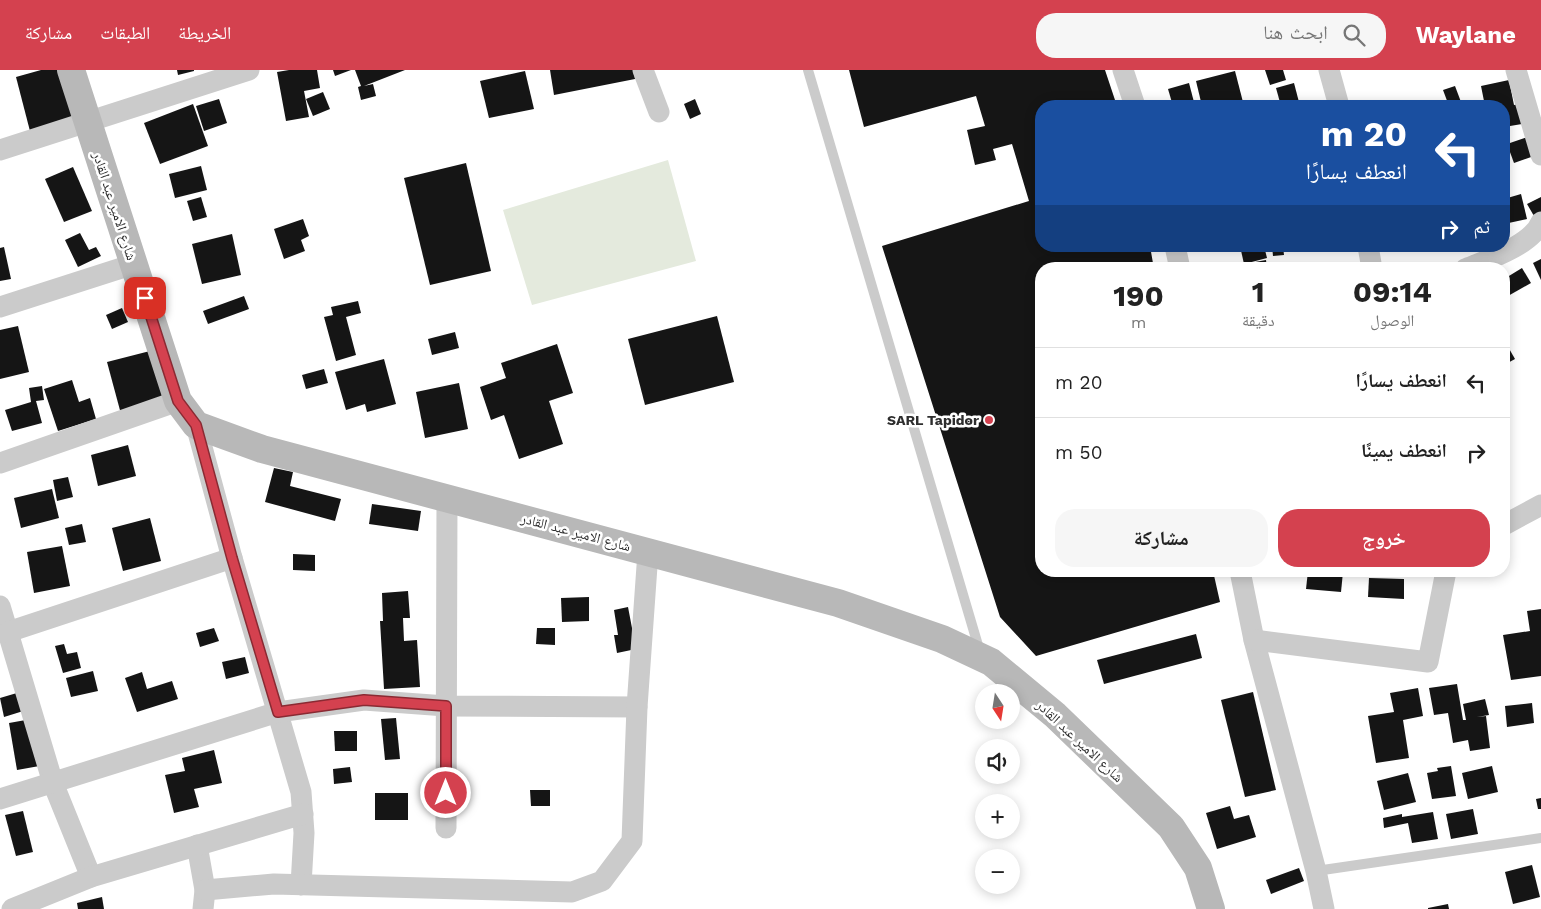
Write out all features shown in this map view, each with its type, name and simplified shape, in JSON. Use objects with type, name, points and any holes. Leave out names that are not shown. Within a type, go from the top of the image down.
[{"type":"main road","name":"شارع الامير عبد القادر","points":[[71,70],[178,401],[196,425],[262,449],[838,602],[942,639],[991,662],[1055,715],[1171,826],[1198,868],[1211,909]]},
{"type":"street","points":[[0,150],[249,70]]},
{"type":"street","points":[[644,70],[659,112]]},
{"type":"street","points":[[1123,70],[1133,100]]},
{"type":"street","points":[[1329,70],[1337,100]]},
{"type":"street","points":[[1516,70],[1541,155]]},
{"type":"street","points":[[1510,250],[1538,231],[1541,222]]},
{"type":"street","points":[[1483,262],[1507,252]]},
{"type":"street","points":[[0,307],[134,264]]},
{"type":"street","points":[[0,463],[178,401]]},
{"type":"street","points":[[196,425],[232,558],[301,792],[304,833],[301,885]]},
{"type":"street","points":[[446,828],[448,498]]},
{"type":"street","points":[[1510,521],[1541,505]]},
{"type":"street","points":[[198,845],[204,899],[274,884],[572,892],[602,881],[632,841],[637,707],[648,552]]},
{"type":"street","points":[[8,632],[232,558]]},
{"type":"street","points":[[1241,577],[1254,640],[1316,871],[1324,909]]},
{"type":"street","points":[[1254,640],[1428,662],[1445,577]]},
{"type":"street","points":[[0,606],[52,783],[91,877]]},
{"type":"street","points":[[0,799],[278,712],[364,700],[446,706],[637,707]]},
{"type":"street","points":[[12,909],[91,877],[302,814]]},
{"type":"lane","points":[[808,70],[982,658]]},
{"type":"lane","points":[[1316,871],[1541,838]]},
{"type":"shaded area","points":[[668,160],[696,261],[532,305],[503,210]]},
{"type":"building","points":[[41,70],[65,70],[78,123],[31,135],[16,77]]},
{"type":"building","points":[[177,70],[194,70],[194,71],[178,75]]},
{"type":"building","points":[[317,70],[320,88],[304,91],[309,117],[286,121],[277,72]]},
{"type":"building","points":[[333,70],[351,70],[335,76]]},
{"type":"building","points":[[355,70],[405,70],[364,86],[373,84],[376,96],[361,100],[358,87],[361,86]]},
{"type":"building","points":[[550,70],[634,70],[635,79],[554,95]]},
{"type":"building","name":"SARL Tapidor","points":[[849,70],[1105,70],[1115,100],[1035,100],[1035,252],[1151,252],[1153,262],[1035,262],[1035,577],[1214,577],[1220,602],[1036,656],[1000,617],[882,246],[1029,201],[1012,144],[993,149],[996,160],[975,165],[967,130],[985,126],[976,96],[864,127]]},
{"type":"building","points":[[1265,70],[1283,70],[1286,80],[1270,85]]},
{"type":"building","points":[[525,71],[534,109],[489,118],[480,81]]},
{"type":"building","points":[[1235,71],[1242,100],[1201,100],[1196,81]]},
{"type":"building","points":[[1509,80],[1514,105],[1519,104],[1522,124],[1510,126],[1510,100],[1484,100],[1481,86]]},
{"type":"building","points":[[1189,83],[1193,100],[1171,100],[1168,89]]},
{"type":"building","points":[[1294,83],[1298,100],[1279,100],[1276,88]]},
{"type":"building","points":[[1455,86],[1460,100],[1447,100],[1443,90]]},
{"type":"building","points":[[323,92],[330,109],[313,116],[306,99]]},
{"type":"building","points":[[219,99],[227,123],[204,131],[196,106]]},
{"type":"building","points":[[695,99],[701,114],[690,119],[684,104]]},
{"type":"building","points":[[193,104],[208,146],[160,164],[144,123]]},
{"type":"building","points":[[1530,136],[1537,155],[1514,163],[1510,152],[1510,143]]},
{"type":"building","points":[[466,163],[491,271],[430,285],[404,178]]},
{"type":"building","points":[[201,166],[207,190],[175,198],[169,174]]},
{"type":"building","points":[[73,167],[92,211],[64,222],[45,179]]},
{"type":"building","points":[[1521,194],[1527,219],[1510,223],[1510,197]]},
{"type":"building","points":[[201,197],[207,217],[193,221],[187,201]]},
{"type":"building","points":[[1541,197],[1541,212],[1534,216],[1527,204]]},
{"type":"building","points":[[303,219],[309,236],[301,240],[305,251],[284,259],[274,229]]},
{"type":"building","points":[[80,233],[89,250],[96,247],[101,256],[78,267],[65,240]]},
{"type":"building","points":[[232,234],[241,275],[202,284],[192,244]]},
{"type":"building","points":[[4,247],[11,279],[0,281],[0,248]]},
{"type":"building","points":[[1241,252],[1266,252],[1267,258],[1244,262]]},
{"type":"building","points":[[1273,252],[1284,252],[1284,255],[1273,256]]},
{"type":"building","points":[[1541,259],[1541,280],[1533,263]]},
{"type":"building","points":[[1522,268],[1531,283],[1510,295],[1510,275]]},
{"type":"building","points":[[244,296],[249,309],[208,324],[203,311]]},
{"type":"building","points":[[358,301],[361,313],[346,317],[356,355],[336,361],[324,317],[333,315],[331,307]]},
{"type":"building","points":[[122,308],[128,322],[112,329],[106,315]]},
{"type":"building","points":[[717,316],[734,382],[645,405],[628,339]]},
{"type":"building","points":[[18,326],[29,372],[0,379],[0,330]]},
{"type":"building","points":[[455,332],[459,348],[432,355],[428,339]]},
{"type":"building","points":[[557,344],[573,393],[549,401],[563,444],[519,459],[504,415],[491,420],[480,387],[506,378],[501,363]]},
{"type":"building","points":[[1510,350],[1515,359],[1510,362]]},
{"type":"building","points":[[150,351],[164,402],[121,414],[107,362]]},
{"type":"building","points":[[384,359],[396,404],[367,412],[365,404],[346,410],[335,372]]},
{"type":"building","points":[[324,369],[328,383],[306,389],[302,375]]},
{"type":"building","points":[[72,380],[79,402],[90,398],[96,419],[58,431],[44,389]]},
{"type":"building","points":[[459,383],[468,429],[425,438],[416,392]]},
{"type":"building","points":[[42,386],[44,400],[36,401],[42,423],[12,431],[5,410],[31,402],[29,388]]},
{"type":"building","points":[[128,445],[136,476],[98,486],[91,455]]},
{"type":"building","points":[[274,468],[293,472],[290,486],[341,499],[335,521],[265,502]]},
{"type":"building","points":[[68,477],[73,497],[57,501],[53,480]]},
{"type":"building","points":[[52,489],[59,518],[21,528],[14,498]]},
{"type":"building","points":[[372,504],[421,511],[418,531],[369,524]]},
{"type":"building","points":[[150,518],[161,561],[123,571],[112,528]]},
{"type":"building","points":[[82,524],[86,542],[69,545],[65,528]]},
{"type":"building","points":[[62,546],[70,586],[34,593],[27,552]]},
{"type":"building","points":[[293,554],[315,555],[315,571],[293,570]]},
{"type":"building","points":[[1307,577],[1342,577],[1341,592],[1306,589]]},
{"type":"building","points":[[1369,578],[1404,579],[1404,599],[1368,597]]},
{"type":"building","points":[[408,591],[410,618],[403,618],[404,641],[417,640],[420,687],[384,689],[380,621],[383,621],[382,593]]},
{"type":"building","points":[[589,597],[589,621],[562,622],[561,598]]},
{"type":"building","points":[[628,607],[636,649],[617,653],[614,635],[618,635],[614,610]]},
{"type":"building","points":[[1541,609],[1541,676],[1511,680],[1503,635],[1530,631],[1527,611]]},
{"type":"building","points":[[214,628],[219,641],[200,647],[196,633]]},
{"type":"building","points":[[537,628],[555,628],[555,645],[536,644]]},
{"type":"building","points":[[1196,634],[1202,658],[1104,684],[1097,660]]},
{"type":"building","points":[[64,644],[67,654],[77,652],[81,668],[63,673],[55,646]]},
{"type":"building","points":[[245,657],[249,673],[226,679],[222,662]]},
{"type":"building","points":[[93,671],[98,691],[71,697],[66,678]]},
{"type":"building","points":[[142,672],[147,689],[172,681],[178,699],[137,712],[125,678]]},
{"type":"building","points":[[1457,684],[1463,720],[1466,720],[1463,704],[1485,699],[1489,715],[1477,717],[1486,716],[1490,748],[1470,751],[1468,740],[1453,743],[1448,713],[1434,715],[1429,688]]},
{"type":"building","points":[[1418,688],[1423,716],[1403,720],[1409,758],[1376,763],[1368,716],[1394,712],[1390,693]]},
{"type":"building","points":[[27,690],[33,708],[4,717],[0,698]]},
{"type":"building","points":[[1253,692],[1276,790],[1245,797],[1221,700]]},
{"type":"building","points":[[1532,703],[1534,723],[1507,727],[1505,706]]},
{"type":"building","points":[[37,718],[45,765],[17,770],[9,723]]},
{"type":"building","points":[[396,718],[400,759],[385,760],[381,719]]},
{"type":"building","points":[[334,731],[357,731],[357,751],[335,751]]},
{"type":"building","points":[[214,750],[222,783],[194,789],[199,807],[174,813],[165,775],[185,771],[182,758]]},
{"type":"building","points":[[1451,766],[1456,796],[1432,799],[1427,773],[1438,771],[1437,768]]},
{"type":"building","points":[[1492,766],[1498,792],[1468,799],[1462,773]]},
{"type":"building","points":[[350,767],[352,782],[334,784],[333,769]]},
{"type":"building","points":[[1408,773],[1416,802],[1384,810],[1377,781]]},
{"type":"building","points":[[530,790],[550,790],[550,806],[531,806]]},
{"type":"building","points":[[375,793],[408,793],[408,820],[375,820]]},
{"type":"building","points":[[1541,798],[1541,809],[1538,809],[1536,799]]},
{"type":"building","points":[[1230,806],[1234,819],[1249,815],[1256,837],[1217,849],[1206,813]]},
{"type":"building","points":[[1473,809],[1478,834],[1451,839],[1446,814]]},
{"type":"building","points":[[23,811],[33,852],[16,856],[5,815]]},
{"type":"building","points":[[1433,812],[1438,839],[1412,843],[1408,823],[1384,828],[1383,818],[1402,814],[1402,817]]},
{"type":"building","points":[[1532,865],[1540,897],[1513,904],[1505,872]]},
{"type":"building","points":[[1299,868],[1304,881],[1271,894],[1266,880]]},
{"type":"building","points":[[102,897],[104,909],[78,909],[77,903]]},
{"type":"building","points":[[1448,904],[1449,909],[1428,909],[1428,908]]},
{"type":"place","name":"SARL Tapidor","points":[[989,420]]},
{"type":"route","points":[[145,298],[178,401],[196,425],[232,558],[278,712],[364,700],[446,706],[446,793]]}]
